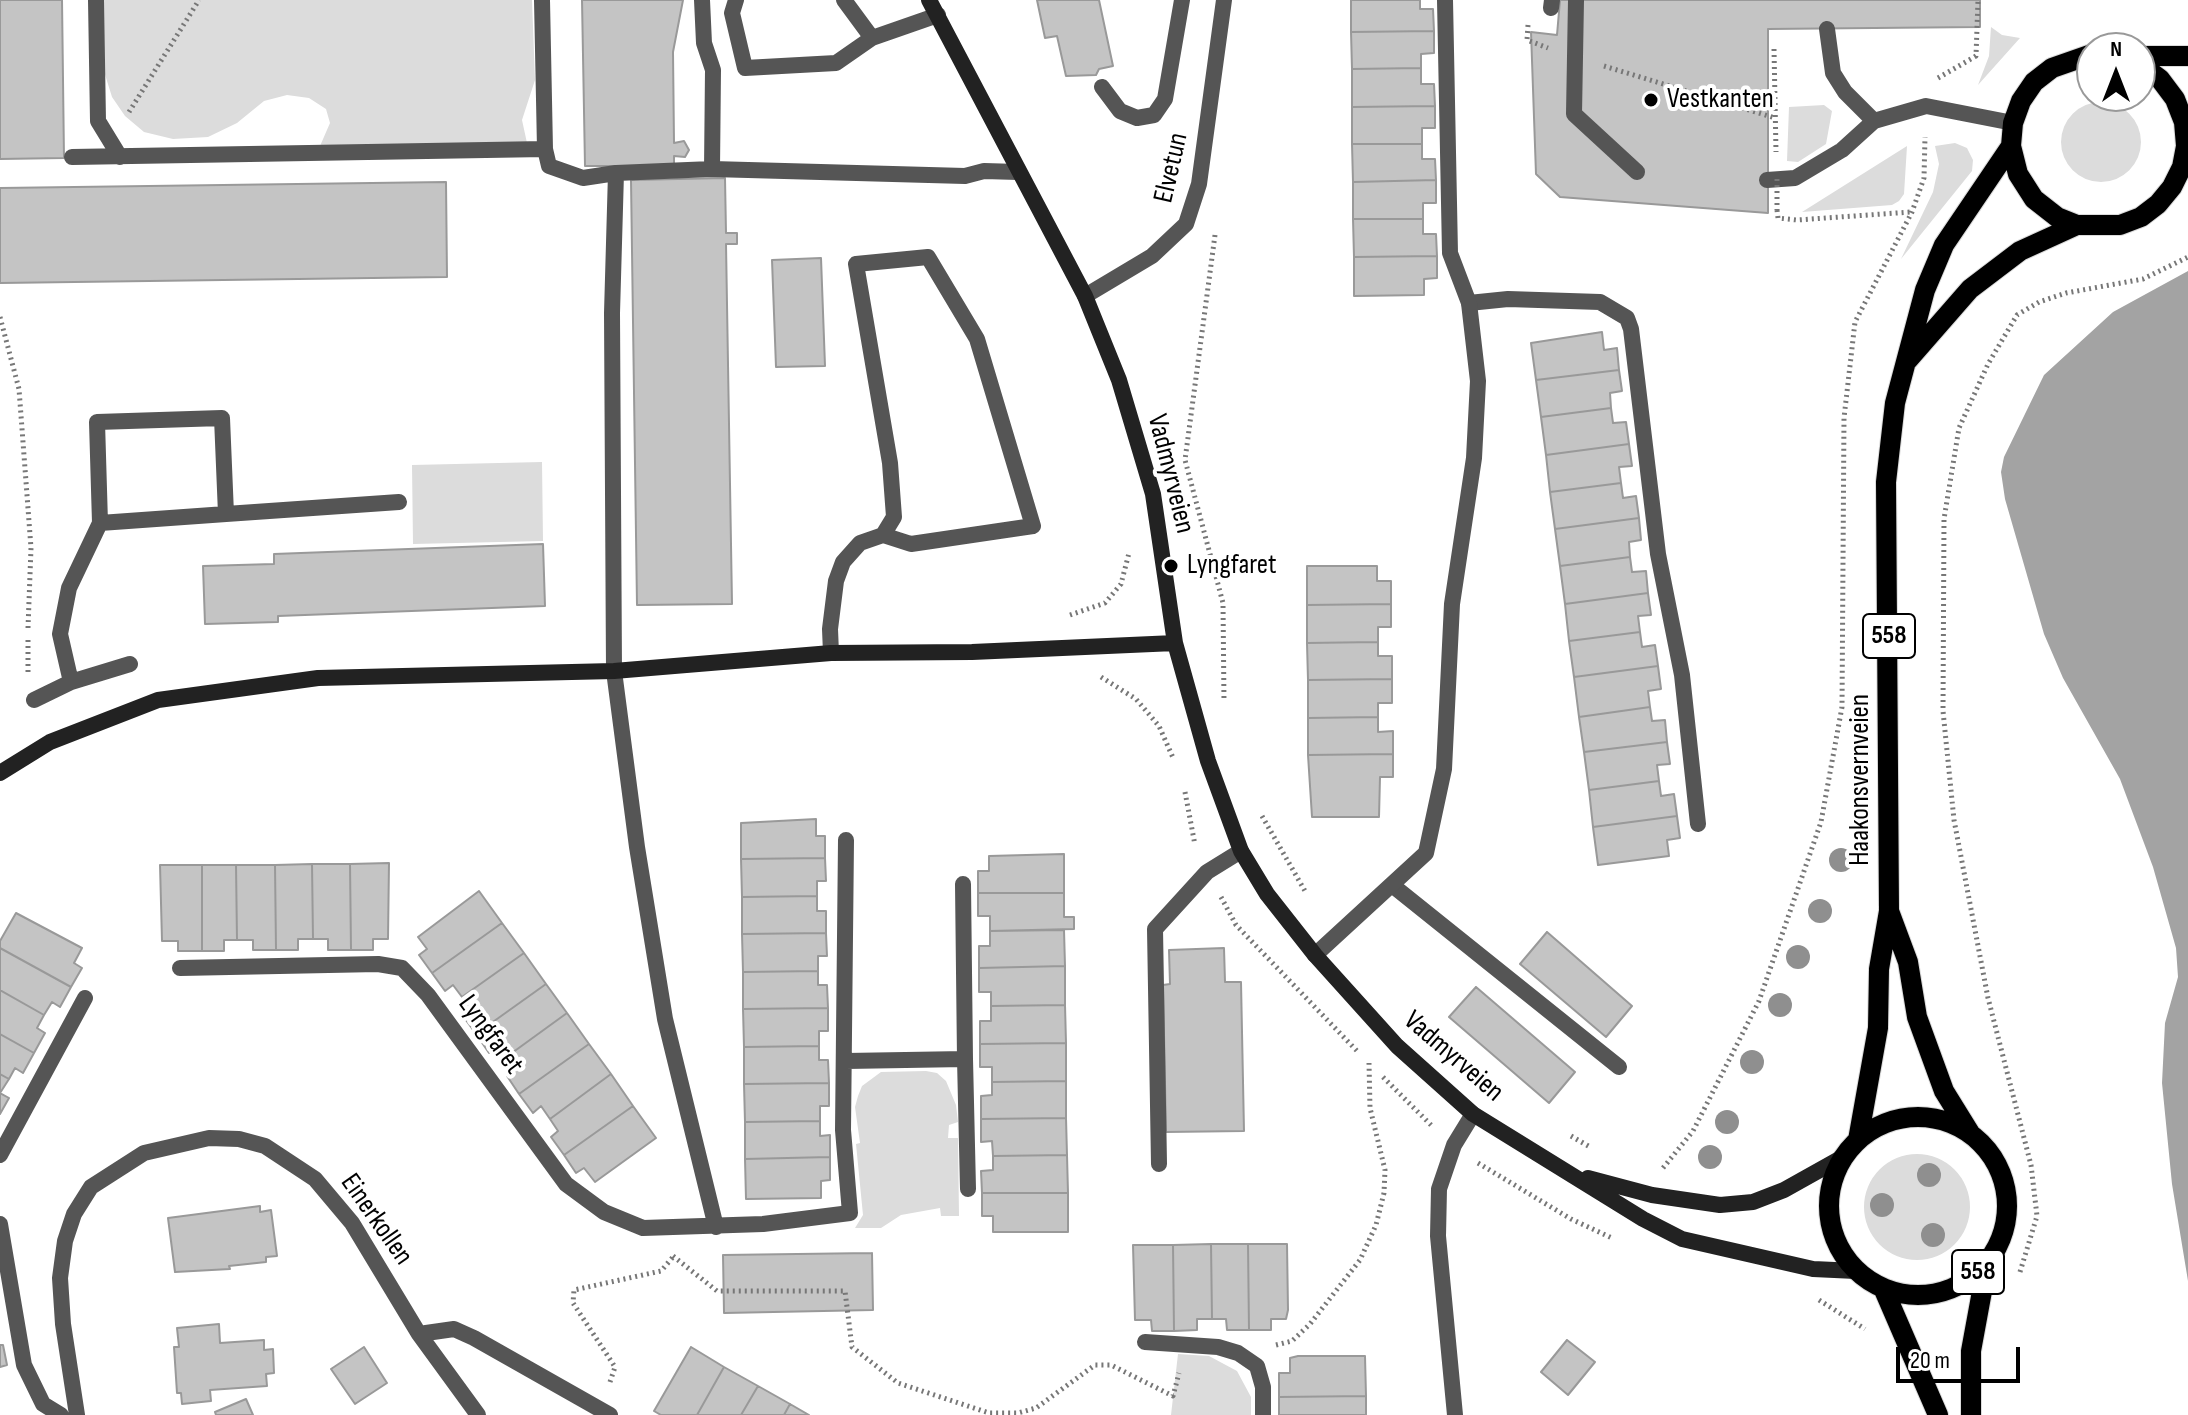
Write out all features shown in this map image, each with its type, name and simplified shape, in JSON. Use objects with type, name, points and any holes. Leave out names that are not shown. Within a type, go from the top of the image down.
[{"type":"main road","name":"Vadmyrveien","points":[[933,7],[1085,296],[1119,380],[1153,494],[1175,643],[1214,783],[1241,851],[1267,894],[1315,955],[1397,1046],[1473,1114],[1643,1219],[1682,1239],[1813,1269],[1856,1271]]},
{"type":"main road","points":[[2156,56],[2188,56]]},
{"type":"main road","name":"558","points":[[2076,57],[2052,68],[2034,82],[2021,101],[2013,123],[2011,146],[2018,174],[2034,199],[2057,217],[2077,225],[2099,228],[2120,225],[2158,204],[2172,187],[2187,145],[2184,122],[2175,99],[2156,76]]},
{"type":"main road","name":"Haakonsvernveien","points":[[1858,1140],[1878,1028],[1879,969],[1889,911],[1886,482],[1895,403],[1925,290],[1944,245],[2011,146]]},
{"type":"main road","name":"Haakonsvernveien","points":[[1905,363],[1970,289],[2020,251],[2077,225]]},
{"type":"main road","points":[[0,773],[50,742],[158,700],[318,678],[614,671],[831,653],[972,652],[1175,643]]},
{"type":"main road","name":"Haakonsvernveien","points":[[1889,911],[1908,962],[1917,1017],[1944,1091],[1970,1133]]},
{"type":"main road","name":"558","points":[[1913,1117],[1943,1120],[1970,1133],[1991,1154],[2005,1181],[2008,1210],[2002,1239],[1987,1264],[1965,1283],[1939,1294],[1911,1296],[1884,1290],[1856,1271],[1840,1252],[1831,1228],[1828,1204],[1832,1179],[1843,1157],[1858,1140],[1884,1123],[1913,1117]]},
{"type":"main road","name":"Vadmyrveien","points":[[1575,1175],[1652,1195],[1720,1205],[1753,1202],[1784,1190],[1843,1157]]},
{"type":"main road","name":"558","points":[[1971,1415],[1971,1351],[1987,1264]]},
{"type":"main road","points":[[1884,1290],[1938,1415]]},
{"type":"street","points":[[96,0],[98,121],[120,157]]},
{"type":"street","points":[[542,0],[545,149],[549,166],[583,178],[616,173],[712,169],[965,176],[984,171],[1018,172]]},
{"type":"street","points":[[702,0],[704,43],[713,70],[712,169]]},
{"type":"street","name":"Vadmyrveien","points":[[736,0],[732,13],[745,68],[836,63],[872,38],[933,7]]},
{"type":"street","points":[[844,0],[872,38]]},
{"type":"street","name":"Elvetun","points":[[1102,87],[1120,111],[1137,118],[1154,115],[1165,99],[1182,0]]},
{"type":"street","name":"Elvetun","points":[[1085,296],[1152,256],[1186,224],[1201,171],[1224,0]]},
{"type":"street","points":[[1315,955],[1426,853],[1444,769],[1452,604],[1474,458],[1478,381],[1469,303],[1450,253],[1445,0]]},
{"type":"street","points":[[1576,0],[1574,114],[1637,172]]},
{"type":"street","points":[[1827,29],[1833,73],[1845,92],[1874,121]]},
{"type":"street","points":[[1772,180],[1795,178],[1842,150],[1874,121],[1926,106],[2013,123]]},
{"type":"street","points":[[72,157],[545,149]]},
{"type":"street","points":[[616,173],[612,313],[614,671],[637,847],[665,1019],[716,1227]]},
{"type":"street","points":[[831,653],[831,617],[843,562],[860,543],[883,535],[911,544],[1033,526],[977,339],[928,257],[856,264],[890,463],[894,517],[883,535]]},
{"type":"street","points":[[1469,303],[1508,299],[1600,302],[1627,318],[1631,329],[1658,554],[1682,675],[1698,824]]},
{"type":"street","points":[[71,682],[60,634],[69,588],[100,523],[97,422],[222,418],[226,514]]},
{"type":"street","points":[[100,523],[399,502]]},
{"type":"street","points":[[34,700],[71,682],[130,664]]},
{"type":"street","name":"Lyngfaret","points":[[180,968],[378,964],[402,968],[428,995],[566,1184],[604,1212],[643,1228],[716,1227],[850,1213],[843,1130],[846,840]]},
{"type":"street","points":[[1159,1164],[1155,929],[1207,872],[1241,851]]},
{"type":"street","points":[[963,884],[968,1189]]},
{"type":"street","points":[[1392,885],[1619,1067]]},
{"type":"street","points":[[0,1155],[85,998]]},
{"type":"street","points":[[846,1061],[965,1059]]},
{"type":"street","points":[[1455,1415],[1438,1236],[1439,1189],[1454,1145],[1473,1114]]},
{"type":"street","name":"Einerkollen","points":[[77,1415],[63,1324],[60,1278],[65,1241],[74,1214],[91,1187],[144,1153],[180,1142],[224,1138],[265,1146],[315,1179],[352,1223],[419,1334],[478,1415]]},
{"type":"street","points":[[0,1224],[24,1365],[43,1404],[61,1415]]},
{"type":"street","points":[[419,1334],[454,1329],[610,1415]]},
{"type":"street","points":[[1145,1342],[1238,1353],[1257,1366],[1263,1387],[1263,1415]]},
{"type":"path","points":[[98,121],[126,116],[199,0]]},
{"type":"path","points":[[1652,1195],[1659,1173],[1693,1131],[1759,1001],[1821,822],[1842,707],[1844,418],[1855,322],[1912,212],[1924,178],[1926,85],[1976,56],[1978,0]]},
{"type":"path","points":[[1528,13],[1527,40],[1562,53]]},
{"type":"path","points":[[1774,49],[1776,148]]},
{"type":"path","points":[[1591,62],[1775,118]]},
{"type":"path","points":[[1772,180],[1778,218],[1858,218],[1912,212]]},
{"type":"path","points":[[2014,1286],[2027,1257],[2037,1216],[2031,1165],[1988,998],[1954,820],[1943,711],[1944,519],[1959,428],[1988,364],[2017,315],[2039,302],[2143,279],[2188,257]]},
{"type":"path","points":[[0,317],[19,389],[31,548],[27,668],[34,700]]},
{"type":"path","points":[[1185,460],[1223,603],[1224,714]]},
{"type":"path","points":[[1256,803],[1317,910],[1336,936]]},
{"type":"path","points":[[1271,1345],[1292,1341],[1310,1324],[1360,1260],[1376,1225],[1384,1193],[1385,1170],[1373,1127],[1369,1063]]},
{"type":"path","points":[[1560,1130],[1598,1152]]},
{"type":"path","points":[[614,1365],[573,1303],[574,1290],[661,1271],[673,1256],[717,1291],[845,1291],[852,1347],[898,1383],[989,1413],[1018,1413],[1036,1408],[1095,1365],[1103,1364],[1173,1396],[1187,1345]]},
{"type":"path","points":[[1809,1296],[1835,1307],[1870,1333]]},
{"type":"shaded area","points":[[103,0],[532,0],[535,80],[522,120],[527,143],[320,146],[330,123],[326,109],[309,98],[287,95],[264,101],[237,123],[208,137],[173,139],[144,132],[125,116],[112,97],[103,68]]},
{"type":"shaded area","points":[[1991,27],[2002,35],[2020,38],[1978,85],[1989,56]]},
{"type":"shaded area","points":[[1824,105],[1832,111],[1826,144],[1798,162],[1787,161],[1789,107]]},
{"type":"shaded area","points":[[2076,110],[2129,112],[2141,134],[2141,150],[2135,164],[2123,176],[2109,182],[2093,182],[2079,176],[2067,164],[2061,150],[2061,134]]},
{"type":"shaded area","points":[[1955,143],[1967,148],[1973,160],[1972,171],[1901,259],[1933,192],[1939,164],[1935,146]]},
{"type":"shaded area","points":[[1907,146],[1904,194],[1899,201],[1892,205],[1802,212]]},
{"type":"shaded area","points":[[2188,271],[2188,1281],[2172,1184],[2162,1083],[2165,1023],[2178,977],[2176,948],[2153,867],[2120,779],[2063,678],[2044,634],[2005,499],[2001,472],[2004,457],[2044,375],[2113,312]]},
{"type":"shaded area","points":[[542,462],[543,541],[413,544],[412,465]]},
{"type":"shaded area","points":[[881,1072],[937,1073],[946,1081],[956,1105],[958,1122],[949,1125],[948,1138],[958,1138],[959,1216],[941,1216],[940,1208],[901,1215],[881,1228],[855,1228],[863,1215],[855,1107],[862,1086]]},
{"type":"shaded area","points":[[1917,1154],[1937,1158],[1955,1169],[1966,1187],[1970,1207],[1966,1227],[1955,1245],[1937,1256],[1917,1260],[1897,1256],[1879,1245],[1868,1227],[1864,1207],[1868,1187],[1879,1169],[1897,1158]]},
{"type":"shaded area","points":[[1178,1354],[1209,1356],[1237,1371],[1251,1397],[1251,1415],[1171,1415]]},
{"type":"building","points":[[0,0],[62,0],[64,158],[0,159]]},
{"type":"building","points":[[582,0],[683,0],[673,52],[674,143],[684,141],[689,150],[685,157],[674,156],[674,166],[585,166]]},
{"type":"building","points":[[1037,0],[1099,0],[1113,66],[1099,69],[1096,75],[1066,76],[1057,36],[1045,38]]},
{"type":"building","points":[[1351,0],[1420,0],[1420,9],[1433,9],[1434,31],[1351,32]]},
{"type":"building","name":"Vestkanten","points":[[1560,0],[1980,0],[1980,27],[1768,29],[1768,213],[1560,197],[1536,174],[1531,32],[1557,35]]},
{"type":"building","points":[[1434,31],[1434,53],[1421,54],[1421,68],[1352,69],[1351,32]]},
{"type":"building","points":[[1421,68],[1421,84],[1434,84],[1435,106],[1352,107],[1352,69]]},
{"type":"building","points":[[1435,106],[1435,128],[1422,128],[1422,144],[1352,144],[1352,107]]},
{"type":"building","points":[[1352,144],[1422,144],[1422,159],[1435,159],[1436,180],[1353,182]]},
{"type":"building","points":[[725,178],[726,233],[737,233],[737,244],[726,244],[732,604],[637,605],[631,180]]},
{"type":"building","points":[[1436,180],[1436,203],[1423,203],[1423,219],[1353,219],[1353,182]]},
{"type":"building","points":[[446,182],[447,277],[0,283],[0,188]]},
{"type":"building","points":[[1353,219],[1423,219],[1423,234],[1436,234],[1437,256],[1354,257]]},
{"type":"building","points":[[1437,256],[1437,278],[1424,279],[1424,295],[1354,296],[1354,257]]},
{"type":"building","points":[[821,258],[825,366],[776,367],[772,260]]},
{"type":"building","points":[[1602,332],[1604,350],[1617,348],[1619,370],[1536,380],[1531,343]]},
{"type":"building","points":[[1619,370],[1622,391],[1610,393],[1611,408],[1541,417],[1536,380]]},
{"type":"building","points":[[1611,408],[1613,423],[1626,422],[1629,444],[1546,455],[1541,417]]},
{"type":"building","points":[[1629,444],[1632,466],[1619,467],[1621,483],[1550,492],[1546,455]]},
{"type":"building","points":[[1621,483],[1623,498],[1636,496],[1639,518],[1555,529],[1550,492]]},
{"type":"building","points":[[1639,518],[1641,540],[1629,542],[1630,557],[1560,566],[1555,529]]},
{"type":"building","points":[[543,544],[545,606],[278,616],[278,622],[205,624],[203,566],[274,564],[274,554]]},
{"type":"building","points":[[1630,557],[1632,572],[1646,571],[1648,593],[1565,604],[1560,566]]},
{"type":"building","points":[[1307,566],[1377,566],[1377,581],[1391,581],[1391,604],[1307,605]]},
{"type":"building","points":[[1648,593],[1651,615],[1638,616],[1640,632],[1569,641],[1565,604]]},
{"type":"building","points":[[1391,604],[1391,627],[1378,627],[1378,642],[1307,643],[1307,605]]},
{"type":"building","points":[[1640,632],[1642,647],[1655,645],[1658,666],[1574,677],[1569,641]]},
{"type":"building","points":[[1378,642],[1378,656],[1392,656],[1392,679],[1308,680],[1307,643]]},
{"type":"building","points":[[1658,666],[1661,689],[1648,691],[1650,707],[1579,717],[1574,677]]},
{"type":"building","points":[[1392,679],[1392,703],[1378,703],[1378,717],[1308,718],[1308,680]]},
{"type":"building","points":[[1650,707],[1652,721],[1665,720],[1667,742],[1584,752],[1579,717]]},
{"type":"building","points":[[1378,717],[1378,732],[1393,731],[1393,754],[1308,755],[1308,718]]},
{"type":"building","points":[[1667,742],[1670,764],[1657,765],[1659,781],[1589,790],[1584,752]]},
{"type":"building","points":[[1393,754],[1393,777],[1380,777],[1379,817],[1312,817],[1308,755]]},
{"type":"building","points":[[1659,781],[1661,796],[1674,794],[1677,816],[1593,827],[1589,790]]},
{"type":"building","points":[[1677,816],[1680,838],[1667,840],[1669,856],[1598,865],[1593,827]]},
{"type":"building","points":[[816,819],[816,836],[825,836],[825,858],[741,859],[741,823]]},
{"type":"building","points":[[1064,854],[1064,893],[978,893],[978,871],[989,871],[989,856]]},
{"type":"building","points":[[825,858],[826,881],[817,881],[817,896],[742,897],[741,859]]},
{"type":"building","points":[[389,863],[388,939],[373,939],[373,950],[351,950],[350,864]]},
{"type":"building","points":[[312,864],[313,939],[298,939],[298,950],[276,950],[275,865]]},
{"type":"building","points":[[312,864],[350,864],[351,950],[328,950],[328,939],[313,939]]},
{"type":"building","points":[[160,865],[202,865],[202,951],[178,951],[178,941],[162,941]]},
{"type":"building","points":[[202,865],[236,865],[237,940],[224,940],[224,951],[202,951]]},
{"type":"building","points":[[236,865],[275,865],[276,950],[253,950],[253,940],[237,940]]},
{"type":"building","points":[[479,891],[502,923],[432,973],[419,955],[427,949],[418,937]]},
{"type":"building","points":[[978,893],[1064,893],[1064,917],[1074,917],[1074,929],[990,931],[990,916],[978,916]]},
{"type":"building","points":[[817,896],[817,911],[826,911],[826,933],[742,934],[742,897]]},
{"type":"building","points":[[16,913],[82,948],[74,963],[82,968],[71,987],[0,948],[0,941]]},
{"type":"building","points":[[502,923],[524,953],[462,997],[453,985],[445,991],[432,973]]},
{"type":"building","points":[[1064,930],[1065,966],[979,968],[979,946],[990,946],[990,931]]},
{"type":"building","points":[[1547,932],[1632,1006],[1606,1037],[1520,964]]},
{"type":"building","points":[[826,933],[827,956],[818,956],[818,971],[743,972],[742,934]]},
{"type":"building","points":[[0,948],[71,987],[60,1007],[52,1002],[44,1015],[0,990]]},
{"type":"building","points":[[1224,948],[1225,982],[1241,982],[1244,1131],[1166,1132],[1163,985],[1170,984],[1169,950]]},
{"type":"building","points":[[524,953],[546,984],[476,1034],[463,1016],[471,1010],[462,997]]},
{"type":"building","points":[[1065,966],[1065,1005],[991,1006],[991,992],[979,992],[979,968]]},
{"type":"building","points":[[818,971],[818,985],[827,985],[828,1008],[743,1009],[743,972]]},
{"type":"building","points":[[546,984],[567,1013],[505,1058],[497,1047],[489,1053],[476,1034]]},
{"type":"building","points":[[1476,987],[1575,1072],[1549,1103],[1449,1017]]},
{"type":"building","points":[[0,990],[44,1015],[37,1028],[45,1033],[34,1053],[0,1034]]},
{"type":"building","points":[[1065,1005],[1066,1043],[980,1044],[980,1021],[991,1021],[991,1006]]},
{"type":"building","points":[[828,1008],[828,1031],[819,1031],[819,1046],[744,1047],[743,1009]]},
{"type":"building","points":[[567,1013],[589,1044],[519,1094],[507,1076],[515,1071],[505,1058]]},
{"type":"building","points":[[0,1034],[34,1053],[23,1073],[15,1068],[9,1079],[0,1074]]},
{"type":"building","points":[[1066,1043],[1066,1081],[992,1082],[992,1067],[980,1067],[980,1044]]},
{"type":"building","points":[[589,1044],[611,1074],[550,1119],[541,1106],[533,1113],[519,1094]]},
{"type":"building","points":[[819,1046],[819,1060],[828,1060],[829,1083],[744,1084],[744,1047]]},
{"type":"building","points":[[0,1074],[9,1079],[0,1093]]},
{"type":"building","points":[[611,1074],[633,1106],[564,1155],[551,1137],[558,1131],[550,1119]]},
{"type":"building","points":[[1066,1081],[1066,1118],[981,1119],[981,1096],[992,1095],[992,1082]]},
{"type":"building","points":[[829,1083],[829,1106],[820,1106],[820,1121],[745,1122],[744,1084]]},
{"type":"building","points":[[0,1093],[9,1098],[0,1114]]},
{"type":"building","points":[[633,1106],[656,1138],[595,1182],[584,1168],[576,1173],[564,1155]]},
{"type":"building","points":[[1066,1118],[1067,1155],[993,1156],[992,1141],[981,1142],[981,1119]]},
{"type":"building","points":[[820,1121],[820,1136],[830,1135],[830,1157],[745,1159],[745,1122]]},
{"type":"building","points":[[1067,1155],[1068,1193],[982,1193],[981,1171],[993,1170],[993,1156]]},
{"type":"building","points":[[830,1157],[830,1180],[821,1181],[821,1198],[746,1199],[745,1159]]},
{"type":"building","points":[[982,1193],[1068,1193],[1068,1232],[993,1232],[993,1216],[982,1216]]},
{"type":"building","points":[[260,1206],[260,1212],[271,1210],[277,1256],[266,1257],[266,1262],[229,1266],[230,1269],[175,1272],[168,1218]]},
{"type":"building","points":[[1211,1244],[1212,1319],[1197,1319],[1197,1330],[1174,1331],[1173,1245]]},
{"type":"building","points":[[1211,1244],[1248,1244],[1249,1330],[1227,1330],[1226,1319],[1212,1319]]},
{"type":"building","points":[[1248,1244],[1287,1244],[1288,1310],[1286,1319],[1271,1319],[1271,1330],[1249,1330]]},
{"type":"building","points":[[1133,1245],[1173,1245],[1174,1331],[1152,1331],[1151,1320],[1135,1320]]},
{"type":"building","points":[[872,1253],[873,1310],[724,1313],[723,1255]]},
{"type":"building","points":[[219,1324],[220,1343],[264,1340],[264,1350],[273,1349],[274,1373],[266,1374],[267,1386],[210,1390],[211,1401],[182,1404],[181,1393],[177,1393],[174,1347],[179,1347],[177,1328]]},
{"type":"building","points":[[1567,1340],[1595,1362],[1568,1395],[1541,1372]]},
{"type":"building","points":[[0,1345],[3,1345],[7,1365],[0,1367]]},
{"type":"building","points":[[364,1347],[387,1383],[355,1404],[331,1369]]},
{"type":"building","points":[[691,1347],[724,1367],[697,1415],[661,1415],[654,1411]]},
{"type":"building","points":[[1365,1356],[1366,1396],[1279,1397],[1279,1373],[1290,1373],[1290,1358]]},
{"type":"building","points":[[724,1367],[758,1386],[741,1415],[697,1415]]},
{"type":"building","points":[[758,1386],[790,1404],[784,1415],[741,1415]]},
{"type":"building","points":[[1366,1396],[1366,1415],[1279,1415],[1279,1397]]},
{"type":"building","points":[[246,1399],[253,1415],[216,1415],[215,1412]]},
{"type":"building","points":[[790,1404],[809,1415],[784,1415]]},
{"type":"place","name":"Vestkanten","points":[[1651,100]]},
{"type":"place","name":"Lyngfaret","points":[[1171,566]]}]
